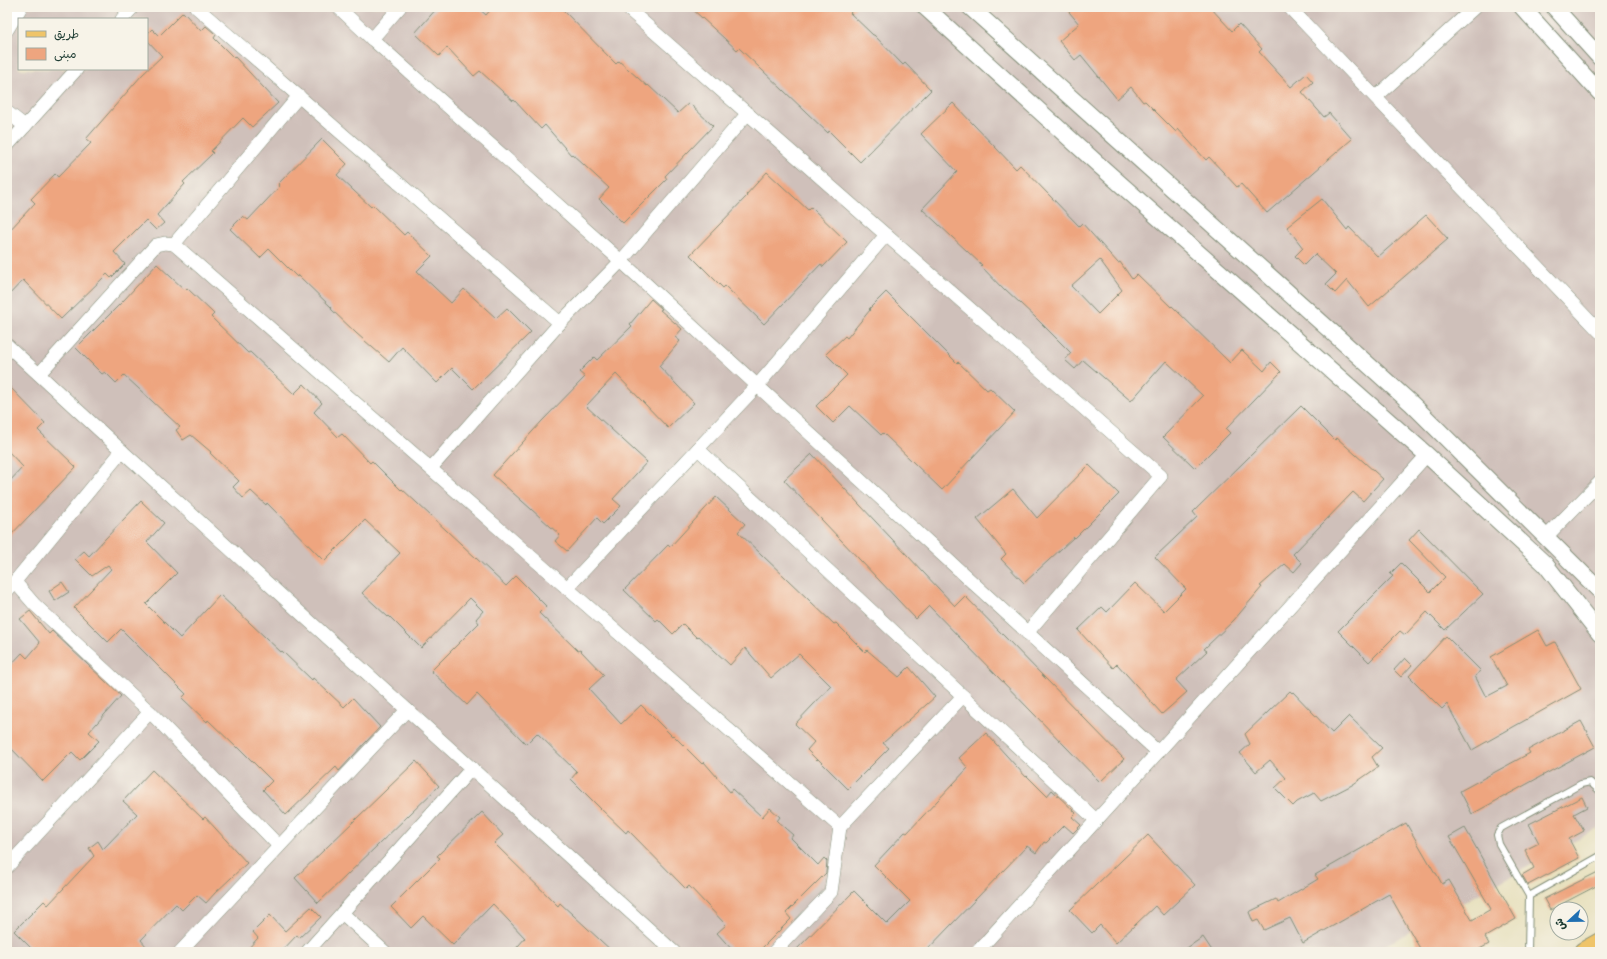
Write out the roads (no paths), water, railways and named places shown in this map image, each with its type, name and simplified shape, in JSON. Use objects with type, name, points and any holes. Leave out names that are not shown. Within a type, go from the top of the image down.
[{"type":"main road","points":[[1584,952],[1600,943]]},
{"type":"street","points":[[7,30],[21,7]]},
{"type":"street","points":[[123,18],[133,7]]},
{"type":"street","points":[[196,7],[560,324]]},
{"type":"street","points":[[338,7],[372,40],[621,261],[1158,752]]},
{"type":"street","points":[[372,40],[400,7]]},
{"type":"street","points":[[626,7],[1161,476],[1028,633]]},
{"type":"street","points":[[926,7],[1106,172],[1427,455],[1545,564],[1600,634]]},
{"type":"street","points":[[970,7],[1412,404],[1600,591]]},
{"type":"street","points":[[1289,7],[1600,332]]},
{"type":"street","points":[[1376,97],[1476,7]]},
{"type":"street","points":[[1522,7],[1600,93]]},
{"type":"street","points":[[1554,7],[1600,58]]},
{"type":"street","points":[[7,146],[76,70]]},
{"type":"street","points":[[174,244],[299,96]]},
{"type":"street","points":[[7,112],[25,126]]},
{"type":"street","points":[[431,468],[560,324],[621,261],[748,114]]},
{"type":"street","points":[[568,588],[757,386],[886,235]]},
{"type":"street","points":[[39,374],[156,245],[165,243],[174,244],[840,827]]},
{"type":"street","points":[[10,352],[39,374],[674,952]]},
{"type":"street","points":[[698,449],[1096,820]]},
{"type":"street","points":[[122,451],[11,587],[34,604],[150,712],[279,846]]},
{"type":"street","points":[[977,952],[1427,455]]},
{"type":"street","points":[[1546,537],[1600,482]]},
{"type":"street","points":[[774,952],[831,892],[840,827],[963,696]]},
{"type":"street","points":[[180,952],[407,710]]},
{"type":"street","points":[[7,867],[150,712]]},
{"type":"street","points":[[307,952],[472,768]]},
{"type":"street","points":[[342,913],[385,952]]},
{"type":"lane","points":[[1528,952],[1529,896],[1499,844],[1497,835],[1501,828],[1581,784],[1590,782],[1600,791]]},
{"type":"lane","points":[[1529,896],[1600,856]]}]
